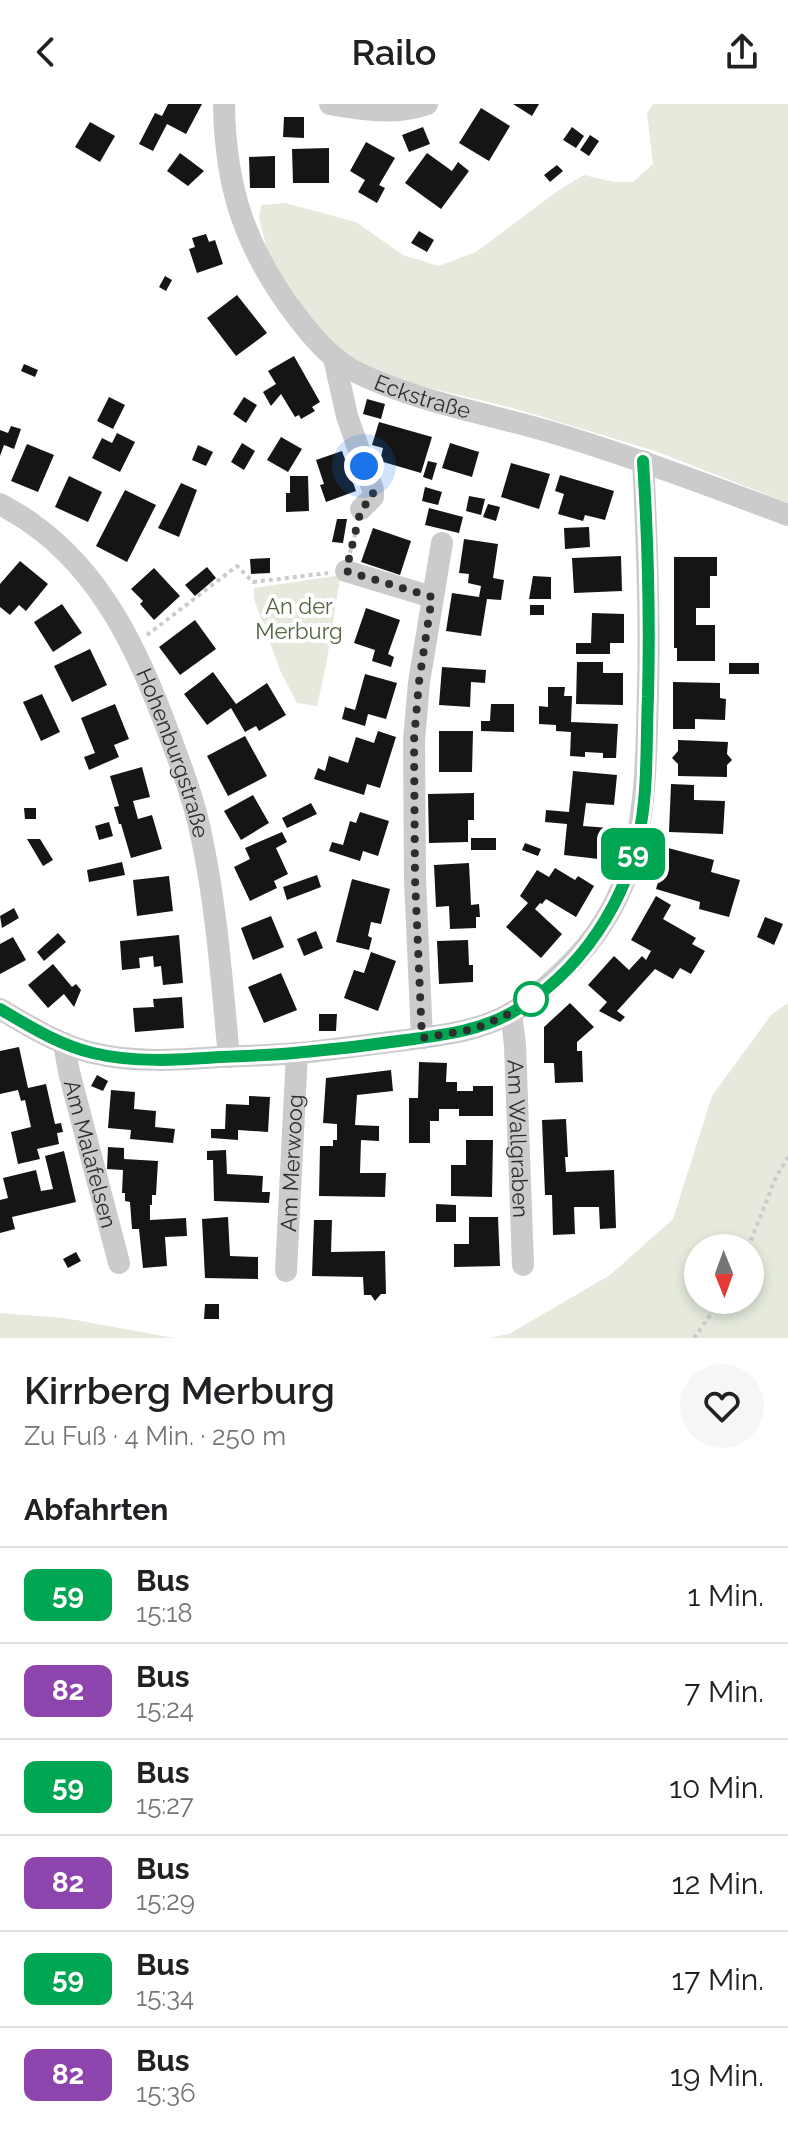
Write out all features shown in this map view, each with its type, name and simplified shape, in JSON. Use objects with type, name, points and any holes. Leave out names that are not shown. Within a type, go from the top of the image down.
[{"type":"street","name":"Eckstraße","points":[[224,104],[228,165],[248,237],[274,287],[334,358],[358,373],[401,391],[643,461],[788,515]]},
{"type":"street","points":[[330,104],[367,111],[413,109],[427,104]]},
{"type":"street","points":[[334,358],[347,416],[373,490],[373,497],[361,509]]},
{"type":"street","points":[[0,1009],[30,1027],[91,1053],[126,1059],[167,1060],[297,1053],[474,1029],[511,1013],[545,989],[580,956],[609,916],[630,869],[641,824],[647,744],[650,581],[643,461]]},
{"type":"street","name":"Hohenburgstraße","points":[[0,504],[32,524],[73,560],[108,602],[133,647],[157,701],[181,764],[202,837],[216,925],[229,1057]]},
{"type":"street","points":[[422,1038],[415,879],[414,740],[419,682],[442,543]]},
{"type":"street","points":[[346,571],[432,597]]},
{"type":"street","name":"Am Wallgraben","points":[[511,1013],[515,1045],[523,1265]]},
{"type":"street","name":"Am Malafelsen","points":[[64,1043],[119,1263]]},
{"type":"street","name":"Am Merwoog","points":[[286,1271],[297,1053]]},
{"type":"path","points":[[133,647],[237,566],[253,582],[346,571],[361,509]]},
{"type":"path","points":[[754,1234],[776,1177],[788,1157]]},
{"type":"path","points":[[694,1338],[711,1314]]},
{"type":"green space","points":[[653,104],[788,104],[788,503],[655,451],[513,408],[383,377],[337,349],[286,294],[267,249],[259,217],[261,205],[285,203],[356,222],[403,255],[439,266],[476,252],[556,192],[584,175],[614,182],[633,182],[653,164],[647,113]]},
{"type":"green space","name":"An der Merburg","points":[[335,576],[340,578],[317,706],[297,703],[280,670],[254,599],[254,588]]},
{"type":"green space","points":[[788,1003],[788,1338],[489,1338],[509,1334],[610,1275],[673,1219],[712,1096],[771,1015]]},
{"type":"green space","points":[[0,1313],[65,1318],[174,1338],[0,1338]]},
{"type":"building","points":[[168,104],[202,104],[186,134],[167,124],[153,151],[139,144],[155,113],[162,116]]},
{"type":"building","points":[[513,104],[539,104],[532,116]]},
{"type":"building","points":[[481,108],[510,126],[489,161],[459,143]]},
{"type":"building","points":[[284,117],[304,117],[304,138],[283,137]]},
{"type":"building","points":[[90,122],[115,136],[100,162],[75,147]]},
{"type":"building","points":[[423,127],[430,144],[409,152],[402,135]]},
{"type":"building","points":[[572,127],[584,136],[576,148],[563,140]]},
{"type":"building","points":[[590,135],[599,141],[589,156],[580,150]]},
{"type":"building","points":[[366,142],[395,158],[379,185],[385,188],[377,203],[358,192],[365,180],[350,171]]},
{"type":"building","points":[[329,148],[329,183],[293,183],[292,149]]},
{"type":"building","points":[[180,153],[204,171],[188,186],[167,171]]},
{"type":"building","points":[[427,153],[452,171],[458,162],[469,171],[441,209],[405,183]]},
{"type":"building","points":[[275,156],[275,188],[250,188],[249,157]]},
{"type":"building","points":[[557,165],[563,171],[550,182],[544,175]]},
{"type":"building","points":[[419,231],[434,240],[427,252],[411,243]]},
{"type":"building","points":[[206,234],[209,242],[215,240],[223,264],[197,273],[189,249],[195,247],[192,238]]},
{"type":"building","points":[[165,276],[172,280],[166,291],[159,287]]},
{"type":"building","points":[[237,295],[267,333],[236,356],[207,318]]},
{"type":"building","points":[[294,356],[320,402],[312,407],[315,411],[301,419],[299,415],[295,417],[281,394],[271,406],[263,392],[276,384],[268,371]]},
{"type":"building","points":[[24,364],[38,370],[35,377],[21,371]]},
{"type":"building","points":[[109,397],[125,405],[113,429],[97,421]]},
{"type":"building","points":[[244,397],[257,405],[246,423],[233,414]]},
{"type":"building","points":[[367,399],[385,404],[381,419],[363,414]]},
{"type":"building","points":[[379,422],[432,437],[421,473],[380,461],[383,448],[372,445]]},
{"type":"building","points":[[11,426],[21,429],[14,449],[4,445],[0,456],[0,430],[8,433]]},
{"type":"building","points":[[117,433],[135,442],[120,472],[92,458],[102,438],[112,443]]},
{"type":"building","points":[[281,437],[302,449],[288,472],[267,460]]},
{"type":"building","points":[[242,443],[255,451],[244,470],[231,462]]},
{"type":"building","points":[[450,443],[479,452],[472,477],[442,468]]},
{"type":"building","points":[[27,444],[54,455],[38,492],[11,481]]},
{"type":"building","points":[[198,445],[213,452],[206,466],[192,460]]},
{"type":"building","points":[[342,451],[356,491],[326,502],[316,460]]},
{"type":"building","points":[[428,461],[437,463],[432,480],[423,477]]},
{"type":"building","points":[[511,463],[550,474],[539,509],[501,497]]},
{"type":"building","points":[[560,475],[614,491],[605,520],[585,515],[583,521],[558,514],[564,494],[555,491]]},
{"type":"building","points":[[69,476],[102,492],[88,522],[55,507]]},
{"type":"building","points":[[290,476],[308,476],[309,511],[286,512]]},
{"type":"building","points":[[181,483],[197,490],[179,537],[158,528]]},
{"type":"building","points":[[425,487],[442,492],[438,505],[422,501]]},
{"type":"building","points":[[125,490],[156,505],[127,562],[96,546]]},
{"type":"building","points":[[469,496],[485,499],[481,515],[466,511]]},
{"type":"building","points":[[488,504],[500,507],[496,521],[483,517]]},
{"type":"building","points":[[429,508],[463,517],[459,533],[425,525]]},
{"type":"building","points":[[337,519],[347,519],[343,543],[332,542]]},
{"type":"building","points":[[589,527],[590,547],[565,549],[564,528]]},
{"type":"building","points":[[373,528],[411,541],[400,575],[361,562]]},
{"type":"building","points":[[464,539],[498,544],[493,578],[504,580],[501,600],[487,599],[481,636],[446,631],[452,593],[479,597],[481,586],[468,583],[469,574],[459,573]]},
{"type":"building","points":[[621,556],[622,591],[574,593],[572,558]]},
{"type":"building","points":[[674,557],[717,557],[717,576],[710,576],[710,608],[696,608],[696,625],[715,625],[715,661],[677,661],[677,648],[674,648]]},
{"type":"building","points":[[270,558],[270,573],[251,574],[250,559]]},
{"type":"building","points":[[20,561],[48,584],[26,611],[19,605],[10,615],[0,607],[0,584]]},
{"type":"building","points":[[207,567],[216,578],[195,596],[185,585]]},
{"type":"building","points":[[154,568],[180,596],[154,620],[140,604],[143,601],[131,589]]},
{"type":"building","points":[[533,576],[551,577],[551,599],[529,599]]},
{"type":"building","points":[[62,604],[82,633],[53,652],[34,622]]},
{"type":"building","points":[[530,605],[544,605],[544,615],[530,615]]},
{"type":"building","points":[[366,608],[400,620],[388,654],[394,657],[391,667],[372,661],[375,650],[354,643]]},
{"type":"building","points":[[592,613],[624,614],[624,643],[610,643],[610,654],[576,654],[576,643],[591,643]]},
{"type":"building","points":[[195,620],[216,649],[180,675],[159,647]]},
{"type":"building","points":[[90,649],[107,685],[72,702],[54,666]]},
{"type":"building","points":[[577,662],[603,662],[603,673],[623,673],[623,705],[576,704]]},
{"type":"building","points":[[729,663],[759,663],[759,674],[729,674]]},
{"type":"building","points":[[442,667],[486,670],[485,683],[471,682],[470,707],[439,705]]},
{"type":"building","points":[[213,672],[236,704],[267,683],[286,715],[259,731],[256,726],[245,732],[231,708],[207,725],[184,694]]},
{"type":"building","points":[[365,674],[397,683],[386,719],[368,714],[365,726],[342,719],[345,707],[355,710]]},
{"type":"building","points":[[673,682],[720,683],[720,698],[726,699],[725,720],[695,719],[695,729],[673,729]]},
{"type":"building","points":[[548,687],[565,687],[564,696],[572,696],[571,722],[618,724],[616,758],[603,758],[603,753],[585,752],[585,757],[570,756],[571,732],[556,731],[556,725],[539,724],[539,706],[548,707]]},
{"type":"building","points":[[42,694],[60,732],[41,741],[23,702]]},
{"type":"building","points":[[115,704],[129,739],[114,745],[119,757],[89,770],[84,757],[95,753],[81,718]]},
{"type":"building","points":[[491,704],[514,704],[514,732],[481,731],[481,721],[490,721]]},
{"type":"building","points":[[378,731],[396,737],[380,788],[367,784],[364,795],[314,779],[318,768],[325,771],[329,756],[348,763],[356,737],[374,743]]},
{"type":"building","points":[[439,731],[473,731],[472,772],[439,772]]},
{"type":"building","points":[[245,736],[267,776],[228,796],[207,756]]},
{"type":"building","points":[[678,740],[728,742],[727,754],[732,760],[727,765],[727,777],[678,776],[678,764],[672,758],[678,751]]},
{"type":"building","points":[[142,767],[150,797],[133,801],[138,819],[152,815],[162,849],[131,858],[114,807],[119,806],[110,776]]},
{"type":"building","points":[[573,771],[617,775],[614,805],[586,803],[583,826],[610,828],[607,860],[564,855],[567,824],[545,822],[546,810],[569,812]]},
{"type":"building","points":[[671,784],[694,785],[694,800],[725,801],[723,834],[669,832]]},
{"type":"building","points":[[474,793],[474,820],[468,820],[468,842],[429,843],[428,794]]},
{"type":"building","points":[[253,795],[269,823],[241,840],[224,811]]},
{"type":"building","points":[[311,803],[317,814],[287,828],[282,818]]},
{"type":"building","points":[[24,808],[36,808],[36,819],[25,819]]},
{"type":"building","points":[[360,812],[389,821],[378,856],[363,851],[360,861],[329,851],[332,842],[343,845],[350,821],[356,823]]},
{"type":"building","points":[[109,822],[113,836],[99,840],[95,826]]},
{"type":"building","points":[[282,832],[287,842],[276,848],[288,874],[274,881],[277,888],[250,901],[234,867],[250,859],[245,848]]},
{"type":"building","points":[[471,838],[496,838],[496,850],[471,850]]},
{"type":"building","points":[[27,839],[40,839],[53,860],[43,866]]},
{"type":"building","points":[[525,843],[541,849],[538,856],[522,850]]},
{"type":"building","points":[[668,848],[714,860],[711,872],[740,880],[729,917],[699,909],[700,902],[656,889]]},
{"type":"building","points":[[122,862],[125,875],[89,882],[87,870]]},
{"type":"building","points":[[469,863],[471,905],[479,904],[480,917],[476,917],[476,928],[450,929],[449,906],[436,907],[434,865]]},
{"type":"building","points":[[555,868],[575,880],[578,876],[594,886],[576,917],[546,899],[535,909],[562,934],[541,958],[506,927],[528,903],[520,896],[537,870],[549,877]]},
{"type":"building","points":[[317,875],[321,887],[287,900],[283,887]]},
{"type":"building","points":[[169,876],[173,911],[137,916],[133,880]]},
{"type":"building","points":[[352,879],[390,889],[381,924],[371,922],[369,950],[336,942]]},
{"type":"building","points":[[656,896],[671,905],[663,919],[696,938],[692,944],[705,951],[691,974],[680,968],[673,979],[655,969],[617,1011],[625,1017],[620,1022],[599,1011],[607,1002],[588,985],[614,956],[629,970],[642,956],[646,960],[651,951],[631,940]]},
{"type":"building","points":[[14,908],[19,918],[2,928],[0,916]]},
{"type":"building","points":[[271,916],[284,947],[253,960],[241,928]]},
{"type":"building","points":[[765,917],[783,924],[774,945],[757,937]]},
{"type":"building","points":[[316,931],[323,948],[304,956],[297,939]]},
{"type":"building","points":[[58,933],[66,942],[44,961],[37,952]]},
{"type":"building","points":[[179,935],[183,983],[163,985],[161,966],[154,967],[153,956],[139,958],[140,968],[122,970],[120,941]]},
{"type":"building","points":[[13,937],[26,960],[0,974],[0,944]]},
{"type":"building","points":[[468,940],[473,982],[439,984],[437,941]]},
{"type":"building","points":[[371,952],[396,961],[378,1011],[344,998],[354,970],[364,973]]},
{"type":"building","points":[[53,964],[72,987],[76,984],[81,990],[74,1007],[64,994],[48,1008],[28,985]]},
{"type":"building","points":[[281,973],[297,1010],[264,1023],[248,987]]},
{"type":"building","points":[[182,997],[184,1028],[135,1032],[133,1008],[154,1007],[153,999]]},
{"type":"building","points":[[570,1003],[594,1027],[577,1042],[577,1051],[582,1051],[583,1082],[555,1083],[554,1063],[544,1063],[544,1027]]},
{"type":"building","points":[[319,1014],[337,1014],[336,1031],[319,1031]]},
{"type":"building","points":[[19,1047],[28,1088],[46,1084],[55,1124],[61,1123],[63,1132],[57,1133],[59,1144],[37,1149],[40,1159],[18,1164],[11,1132],[31,1127],[25,1100],[21,1101],[18,1090],[0,1094],[0,1051]]},
{"type":"building","points":[[419,1062],[447,1063],[446,1082],[457,1082],[457,1091],[473,1091],[473,1086],[493,1086],[493,1116],[459,1116],[459,1109],[439,1109],[439,1121],[430,1121],[430,1143],[409,1143],[409,1098],[418,1098]]},
{"type":"building","points":[[391,1070],[393,1091],[357,1095],[355,1125],[379,1126],[379,1141],[361,1140],[360,1173],[386,1173],[385,1197],[319,1196],[320,1146],[333,1146],[333,1140],[337,1140],[337,1124],[323,1123],[326,1078]]},
{"type":"building","points":[[97,1075],[108,1081],[103,1091],[91,1086]]},
{"type":"building","points":[[111,1090],[135,1092],[134,1109],[156,1111],[155,1127],[175,1129],[173,1143],[130,1139],[131,1130],[108,1128]]},
{"type":"building","points":[[249,1096],[270,1097],[268,1132],[238,1130],[238,1140],[211,1138],[211,1129],[225,1129],[226,1104],[249,1105]]},
{"type":"building","points":[[566,1119],[566,1172],[614,1170],[616,1228],[600,1229],[599,1207],[574,1207],[575,1234],[553,1235],[552,1195],[545,1195],[542,1120]]},
{"type":"building","points":[[466,1140],[493,1140],[492,1197],[451,1196],[451,1165],[466,1165]]},
{"type":"building","points":[[108,1147],[124,1148],[124,1159],[158,1161],[156,1195],[152,1195],[150,1220],[186,1218],[187,1236],[165,1237],[167,1266],[143,1268],[139,1229],[132,1229],[130,1202],[125,1201],[125,1193],[122,1193],[123,1170],[107,1169]]},
{"type":"building","points":[[226,1150],[227,1174],[263,1176],[262,1192],[270,1192],[269,1203],[214,1201],[213,1160],[207,1160],[207,1151]]},
{"type":"building","points":[[64,1151],[76,1202],[12,1217],[15,1229],[0,1233],[0,1200],[8,1198],[3,1178],[36,1170],[41,1191],[53,1189],[45,1156]]},
{"type":"building","points":[[436,1204],[456,1205],[456,1222],[436,1222]]},
{"type":"building","points":[[228,1217],[230,1256],[258,1257],[258,1279],[205,1278],[202,1219]]},
{"type":"building","points":[[469,1217],[498,1217],[500,1266],[454,1267],[454,1244],[469,1244]]},
{"type":"building","points":[[314,1220],[332,1220],[331,1252],[385,1251],[386,1294],[381,1294],[375,1301],[371,1295],[364,1295],[363,1277],[312,1276]]},
{"type":"building","points":[[76,1252],[81,1261],[68,1268],[63,1259]]},
{"type":"building","points":[[205,1304],[219,1304],[219,1319],[204,1319]]},
{"type":"bus line","name":"59","points":[[0,1009],[30,1027],[91,1053],[126,1059],[167,1060],[297,1053],[474,1029],[511,1013],[545,989],[580,956],[609,916],[630,869],[641,824],[646,759],[650,581],[643,461]]},
{"type":"route","points":[[364,466],[373,497],[361,509],[346,571],[432,597],[414,740],[415,879],[422,1038],[474,1029],[511,1013],[531,999]]}]
